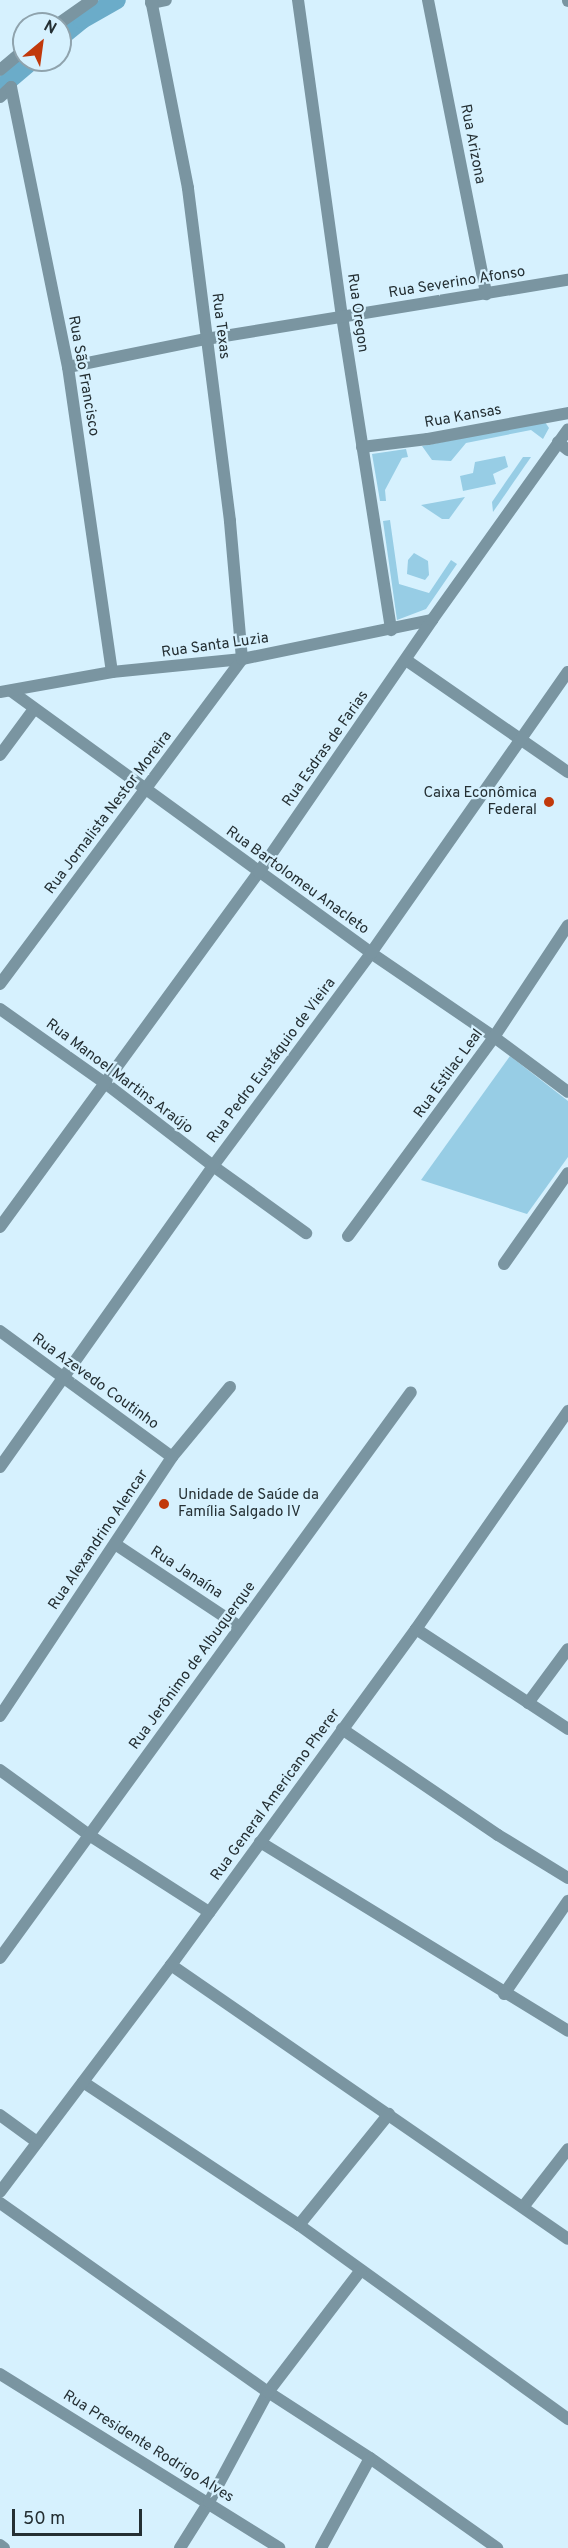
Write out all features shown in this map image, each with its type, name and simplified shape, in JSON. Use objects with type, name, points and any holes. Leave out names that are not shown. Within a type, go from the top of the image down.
[{"type":"street","points":[[72,14],[92,0]]},
{"type":"street","points":[[151,1],[166,0]]},
{"type":"street","name":"Rua Oregon","points":[[298,0],[342,316],[391,630]]},
{"type":"street","name":"Rua Arizona","points":[[428,0],[486,294]]},
{"type":"street","name":"Rua Texas","points":[[151,1],[188,188],[230,521],[242,659]]},
{"type":"street","points":[[0,70],[12,60]]},
{"type":"street","name":"Rua São Francisco","points":[[0,97],[11,87],[68,367],[112,672]]},
{"type":"street","name":"Rua Severino Afonso","points":[[68,367],[207,339],[568,280]]},
{"type":"street","name":"Rua Kansas","points":[[362,447],[428,439],[568,413]]},
{"type":"street","name":"Rua Esdras de Farias","points":[[0,1227],[259,872],[432,620],[563,446],[568,429]]},
{"type":"street","name":"Rua Santa Luzia","points":[[5,691],[112,672],[242,659],[432,620]]},
{"type":"street","name":"Rua Jornalista Nestor Moreira","points":[[0,984],[242,659]]},
{"type":"street","points":[[406,660],[568,772]]},
{"type":"street","name":"Rua Pedro Eustáquio de Vieira","points":[[0,1467],[213,1166],[371,953],[568,672]]},
{"type":"street","name":"Rua Bartolomeu Anacleto","points":[[5,691],[34,709],[371,953],[494,1037],[568,1092]]},
{"type":"street","points":[[0,755],[34,709]]},
{"type":"street","name":"Rua Estilac Leal","points":[[348,1236],[494,1037],[568,925]]},
{"type":"street","name":"Rua Manoel Martins Araújo","points":[[0,1009],[105,1083],[213,1166],[306,1233]]},
{"type":"street","points":[[504,1264],[568,1173]]},
{"type":"street","name":"Rua Azevedo Coutinho","points":[[0,1331],[172,1457]]},
{"type":"street","name":"Rua Alexandrino Alencar","points":[[0,1716],[172,1457],[230,1387]]},
{"type":"street","name":"Rua Jerônimo de Albuquerque","points":[[0,1958],[411,1392]]},
{"type":"street","name":"Rua General Americano Pherer","points":[[0,2192],[171,1965],[416,1629],[568,1411]]},
{"type":"street","name":"Rua Janaína","points":[[115,1544],[240,1627]]},
{"type":"street","points":[[416,1629],[568,1729]]},
{"type":"street","points":[[528,1703],[568,1649]]},
{"type":"street","points":[[342,1729],[489,1829],[568,1878]]},
{"type":"street","points":[[0,1770],[89,1835],[209,1912]]},
{"type":"street","points":[[260,1842],[504,1994],[568,2031]]},
{"type":"street","points":[[504,1994],[568,1901]]},
{"type":"street","points":[[171,1965],[568,2239]]},
{"type":"street","points":[[83,2082],[299,2225],[568,2418]]},
{"type":"street","points":[[299,2225],[389,2114]]},
{"type":"street","points":[[0,2115],[37,2142]]},
{"type":"street","points":[[523,2207],[568,2149]]},
{"type":"street","points":[[0,2203],[268,2392],[370,2458],[497,2548]]},
{"type":"street","points":[[180,2548],[268,2392],[361,2270]]},
{"type":"street","name":"Rua Presidente Rodrigo Alves","points":[[0,2374],[279,2548]]},
{"type":"street","points":[[321,2548],[370,2458]]},
{"type":"street","points":[[0,2545],[4,2548]]},
{"type":"shaded area","points":[[545,422],[549,428],[543,439],[531,430],[466,443],[451,461],[432,460],[422,446]]},
{"type":"shaded area","points":[[406,449],[408,457],[402,458],[385,490],[386,501],[380,501],[372,454]]},
{"type":"shaded area","points":[[505,456],[508,467],[493,474],[496,484],[463,491],[460,476],[473,473],[475,462]]},
{"type":"shaded area","points":[[523,457],[531,457],[493,512],[492,502]]},
{"type":"shaded area","points":[[465,497],[449,519],[442,519],[421,505]]},
{"type":"shaded area","points":[[390,520],[399,584],[429,593],[451,560],[457,564],[426,609],[397,620],[383,521]]},
{"type":"shaded area","points":[[414,553],[428,561],[429,575],[425,580],[407,574],[408,560]]},
{"type":"shaded area","points":[[510,1056],[568,1101],[568,1157],[527,1214],[421,1180]]},
{"type":"waterway","points":[[72,28],[117,0]]},
{"type":"waterway","points":[[0,88],[19,72]]},
{"type":"place","name":"Caixa Econômica Federal","points":[[549,802]]},
{"type":"place","name":"Unidade de Saúde da Família Salgado IV","points":[[164,1504]]}]
